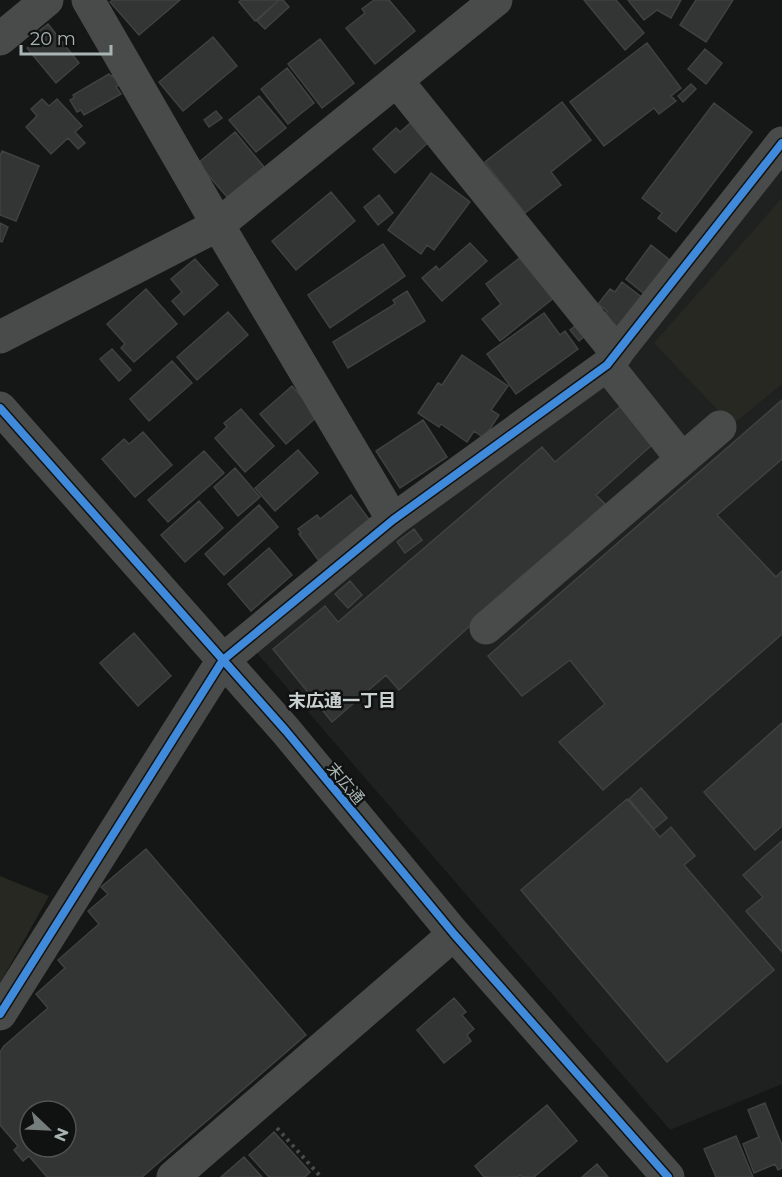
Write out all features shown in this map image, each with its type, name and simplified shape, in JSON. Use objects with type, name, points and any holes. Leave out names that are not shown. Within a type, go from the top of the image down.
[{"type":"street","points":[[0,39],[47,0]]},
{"type":"street","points":[[88,0],[393,520]]},
{"type":"street","points":[[0,337],[218,225],[496,0]]},
{"type":"street","points":[[397,81],[612,359],[682,459]]},
{"type":"street","points":[[0,1014],[223,660],[393,520],[612,359],[782,143]]},
{"type":"street","name":"末広通","points":[[0,408],[286,731],[454,934],[668,1177]]},
{"type":"street","points":[[486,628],[720,427]]},
{"type":"street","points":[[173,1177],[454,934]]},
{"type":"path","points":[[256,1105],[321,1177]]},
{"type":"shaded area","points":[[782,156],[782,1084],[670,1130],[256,652],[259,639],[624,360]]},
{"type":"shaded area","points":[[782,198],[782,384],[732,425],[654,343]]},
{"type":"shaded area","points":[[0,876],[49,896],[0,983]]},
{"type":"building","points":[[113,0],[180,0],[139,35],[110,2]]},
{"type":"building","points":[[241,0],[279,0],[255,21],[239,2]]},
{"type":"building","points":[[279,0],[283,0],[289,7],[265,29],[257,21]]},
{"type":"building","points":[[374,0],[389,0],[415,31],[375,64],[346,28],[365,13],[362,9]]},
{"type":"building","points":[[584,0],[616,0],[644,33],[625,50]]},
{"type":"building","points":[[628,0],[681,0],[671,18],[657,10],[644,20]]},
{"type":"building","points":[[696,0],[733,0],[706,42],[680,25]]},
{"type":"building","points":[[48,24],[79,63],[56,83],[27,48],[38,39],[34,35]]},
{"type":"building","points":[[213,37],[237,66],[183,111],[159,82]]},
{"type":"building","points":[[320,39],[354,83],[322,108],[288,64]]},
{"type":"building","points":[[647,43],[681,88],[671,96],[676,101],[659,114],[654,108],[604,146],[570,102]]},
{"type":"building","points":[[705,49],[722,63],[706,84],[688,69]]},
{"type":"building","points":[[287,68],[314,103],[288,124],[261,89]]},
{"type":"building","points":[[109,74],[113,75],[119,85],[116,87],[121,94],[84,115],[81,110],[77,112],[70,100],[74,98],[73,95]]},
{"type":"building","points":[[691,84],[696,89],[683,102],[678,96]]},
{"type":"building","points":[[259,96],[286,128],[256,152],[229,120]]},
{"type":"building","points":[[42,99],[49,106],[57,99],[82,126],[75,132],[85,143],[78,149],[68,138],[51,154],[26,127],[37,116],[31,109]]},
{"type":"building","points":[[562,102],[591,140],[551,172],[561,185],[525,213],[485,162]]},
{"type":"building","points":[[714,103],[752,132],[676,232],[658,218],[662,213],[642,198]]},
{"type":"building","points":[[216,111],[222,118],[209,127],[204,120]]},
{"type":"building","points":[[416,118],[433,138],[395,173],[373,149],[396,128],[400,132]]},
{"type":"building","points":[[235,132],[264,167],[227,197],[198,163]]},
{"type":"building","points":[[2,151],[39,166],[16,221],[0,215],[0,156]]},
{"type":"building","points":[[431,173],[470,202],[434,250],[427,245],[421,254],[388,230]]},
{"type":"building","points":[[331,192],[355,221],[296,270],[272,241]]},
{"type":"building","points":[[379,195],[393,213],[378,225],[364,207]]},
{"type":"building","points":[[0,223],[8,227],[2,242],[0,241]]},
{"type":"building","points":[[470,243],[487,261],[442,301],[422,278],[436,266],[439,270]]},
{"type":"building","points":[[383,244],[405,276],[330,328],[308,295]]},
{"type":"building","points":[[651,245],[676,265],[647,296],[626,279]]},
{"type":"building","points":[[522,256],[555,297],[500,341],[482,319],[501,304],[486,284]]},
{"type":"building","points":[[195,259],[218,285],[184,315],[172,301],[182,292],[171,279]]},
{"type":"building","points":[[622,282],[644,299],[620,329],[603,315],[607,311],[598,304],[610,289],[615,292]]},
{"type":"building","points":[[146,289],[177,324],[134,362],[121,348],[125,344],[107,324]]},
{"type":"building","points":[[407,291],[425,321],[348,368],[333,342],[395,304],[393,300]]},
{"type":"building","points":[[228,312],[248,335],[197,380],[177,357]]},
{"type":"building","points":[[544,313],[560,335],[565,331],[578,349],[516,394],[487,354]]},
{"type":"building","points":[[578,324],[587,334],[579,341],[570,330]]},
{"type":"building","points":[[112,349],[131,370],[119,381],[100,359]]},
{"type":"building","points":[[462,355],[508,386],[491,410],[499,415],[484,438],[474,431],[467,442],[441,424],[439,427],[418,413],[438,383],[442,385]]},
{"type":"building","points":[[172,361],[192,383],[149,421],[130,399]]},
{"type":"building","points":[[292,386],[318,416],[286,444],[260,414]]},
{"type":"building","points":[[782,400],[782,459],[717,515],[776,577],[782,571],[782,634],[603,790],[559,742],[605,704],[570,660],[522,696],[488,656]]},
{"type":"building","points":[[621,406],[653,444],[596,495],[605,504],[399,690],[386,675],[332,722],[273,649],[325,606],[338,622],[542,447],[555,462]]},
{"type":"building","points":[[241,409],[274,446],[245,472],[215,438],[227,427],[224,423]]},
{"type":"building","points":[[423,420],[447,457],[400,488],[376,451]]},
{"type":"building","points":[[143,432],[172,465],[135,497],[102,459],[124,439],[129,444]]},
{"type":"building","points":[[298,450],[318,473],[275,511],[255,488]]},
{"type":"building","points":[[204,451],[224,473],[168,522],[148,500]]},
{"type":"building","points":[[235,468],[260,497],[238,516],[214,487]]},
{"type":"building","points":[[351,495],[371,522],[319,561],[299,534],[301,533],[298,529],[317,515],[320,519]]},
{"type":"building","points":[[199,501],[223,528],[185,562],[161,535]]},
{"type":"building","points":[[259,505],[278,527],[224,575],[205,554]]},
{"type":"building","points":[[414,529],[422,540],[405,553],[397,542]]},
{"type":"building","points":[[269,548],[292,575],[251,611],[228,584]]},
{"type":"building","points":[[350,581],[362,595],[348,608],[335,594]]},
{"type":"building","points":[[134,633],[171,676],[138,706],[100,663]]},
{"type":"building","points":[[782,723],[782,826],[755,850],[704,792]]},
{"type":"building","points":[[641,788],[667,818],[654,829],[629,799]]},
{"type":"building","points":[[627,799],[660,837],[671,827],[695,856],[684,865],[774,970],[667,1062],[521,890]]},
{"type":"building","points":[[782,841],[782,952],[746,911],[763,897],[743,875]]},
{"type":"building","points":[[146,849],[306,1035],[142,1177],[47,1177],[32,1159],[78,1159],[78,1099],[18,1099],[18,1146],[0,1125],[0,1052],[48,1008],[36,994],[65,968],[58,960],[99,924],[88,911],[108,894],[101,887]]},
{"type":"building","points":[[454,998],[466,1012],[462,1015],[474,1029],[467,1035],[471,1041],[444,1063],[417,1030]]},
{"type":"building","points":[[765,1103],[782,1145],[782,1168],[778,1170],[775,1164],[754,1173],[743,1144],[759,1137],[748,1110]]},
{"type":"building","points":[[547,1105],[577,1141],[534,1177],[520,1175],[518,1177],[484,1177],[475,1166]]},
{"type":"building","points":[[274,1132],[310,1172],[305,1177],[269,1177],[249,1155]]},
{"type":"building","points":[[736,1136],[753,1177],[716,1177],[704,1149]]},
{"type":"building","points":[[244,1157],[262,1177],[221,1177]]},
{"type":"building","points":[[597,1164],[608,1177],[582,1177]]},
{"type":"cycle path","points":[[0,1014],[223,660],[393,520],[607,365],[782,143]]},
{"type":"cycle path","points":[[0,408],[286,731],[454,934],[668,1177]]},
{"type":"district","name":"末広通一丁目","points":[[342,701]]}]
